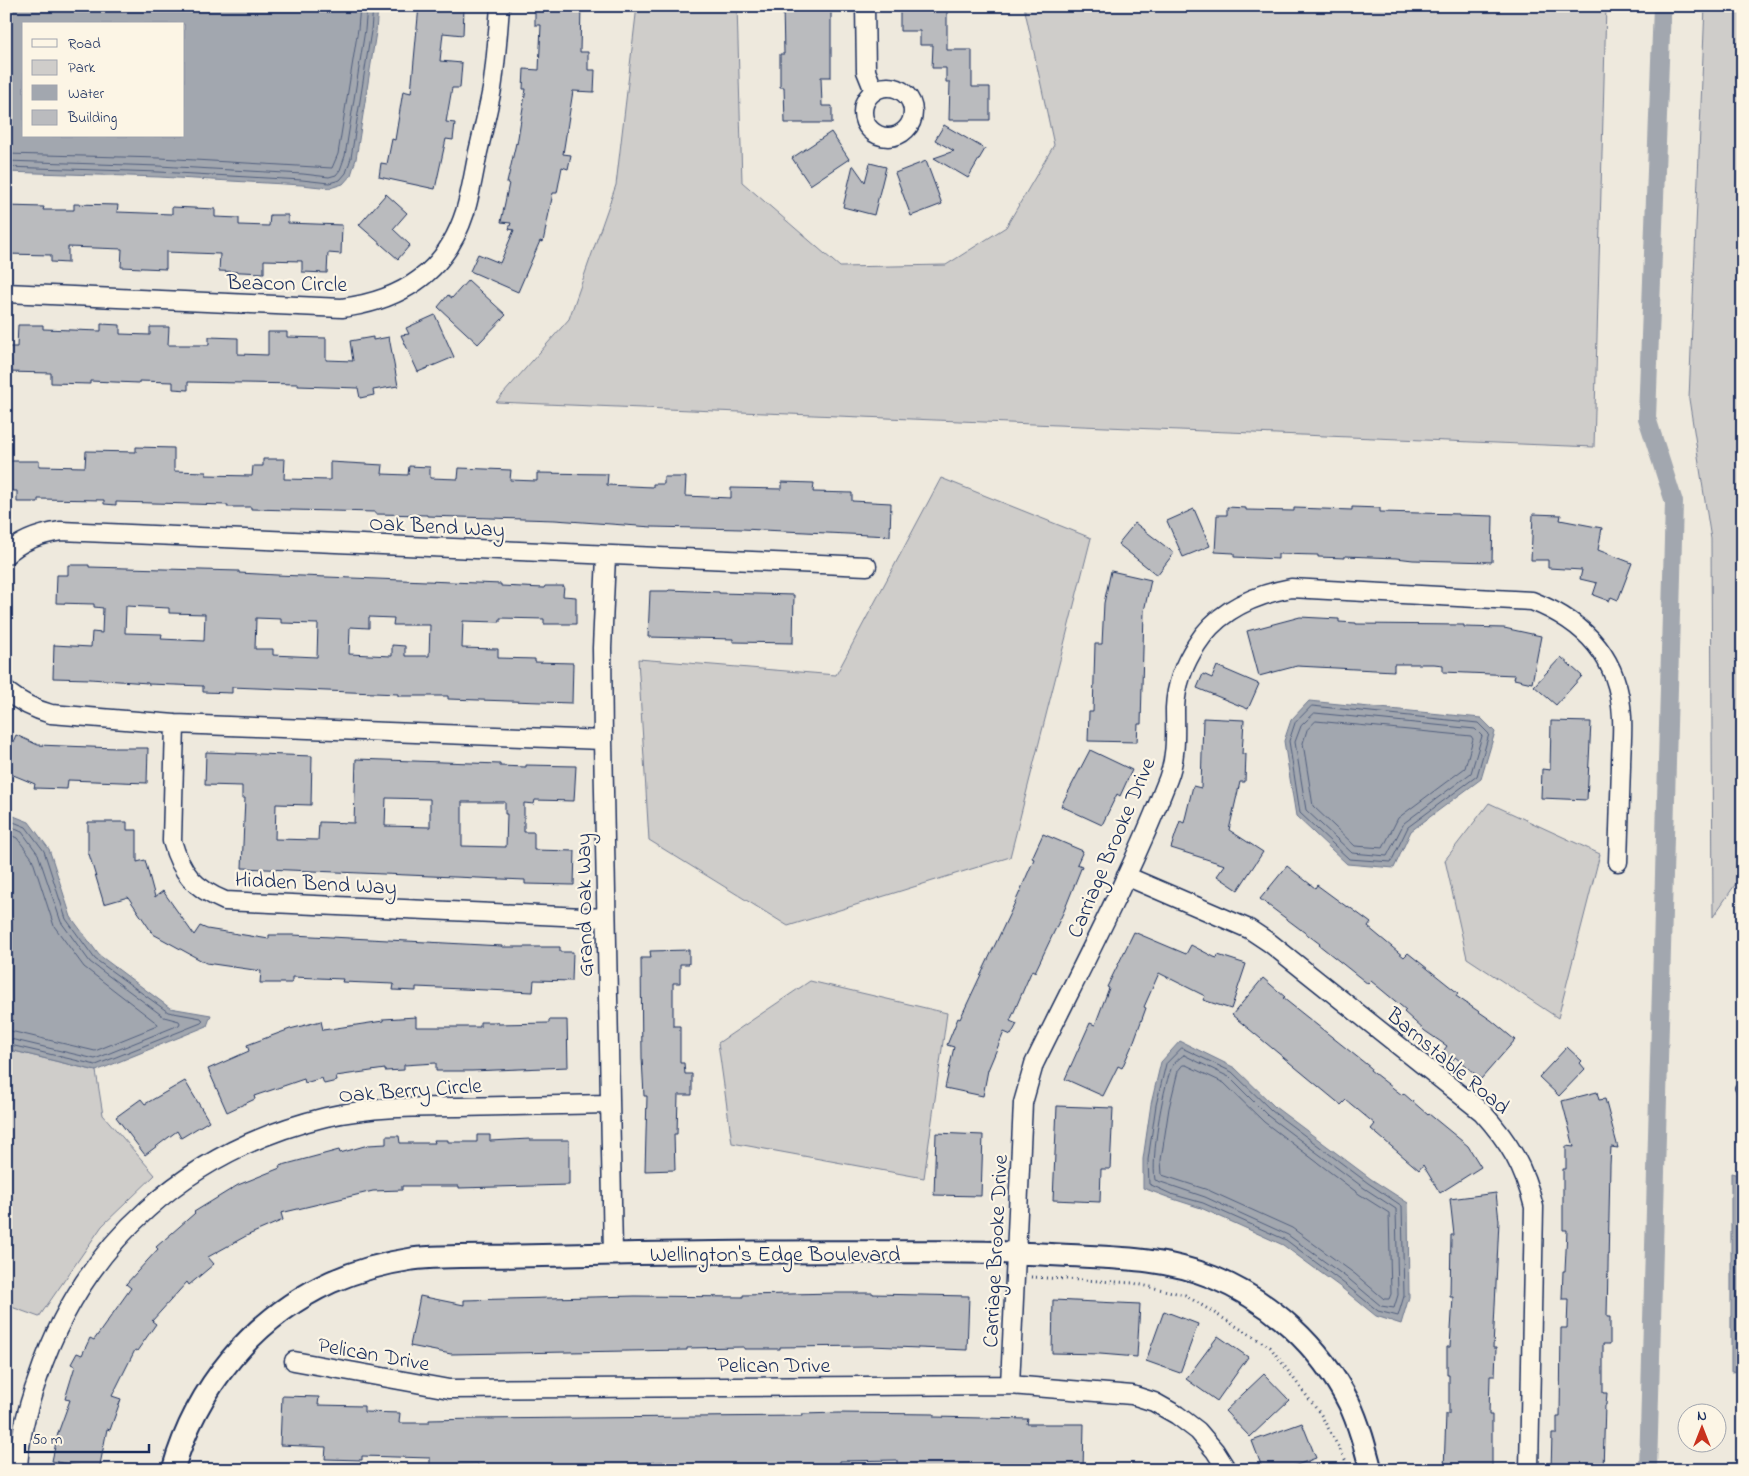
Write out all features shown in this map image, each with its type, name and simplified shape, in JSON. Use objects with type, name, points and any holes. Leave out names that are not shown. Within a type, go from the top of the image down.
[{"type":"street","name":"Beacon Circle","points":[[6,293],[342,308],[365,305],[386,299],[408,288],[428,273],[445,254],[456,235],[465,211],[492,89],[500,6]]},
{"type":"street","points":[[865,6],[866,71],[874,90]]},
{"type":"street","name":"Oak Bend Way","points":[[7,552],[25,541],[43,534],[61,531],[867,566]]},
{"type":"street","name":"Grand Oak Way","points":[[606,556],[602,648],[613,1253]]},
{"type":"street","name":"Carriage Brooke Drive","points":[[1010,1385],[1023,1103],[1027,1086],[1034,1064],[1126,876],[1169,777],[1175,751],[1175,706],[1179,684],[1186,663],[1197,642],[1211,625],[1226,612],[1245,601],[1268,592],[1291,588],[1532,601],[1554,610],[1573,621],[1603,653],[1620,694],[1622,718],[1618,862]]},
{"type":"street","points":[[6,691],[20,702],[35,710],[51,714],[175,724],[603,740]]},
{"type":"street","name":"Hidden Bend Way","points":[[175,724],[172,841],[176,857],[183,870],[194,883],[208,894],[224,900],[606,918]]},
{"type":"street","name":"Barnstable Road","points":[[1126,876],[1248,929],[1270,943],[1482,1112],[1501,1133],[1516,1156],[1528,1184],[1534,1207],[1529,1470]]},
{"type":"street","name":"Oak Berry Circle","points":[[18,1470],[19,1448],[29,1403],[59,1325],[82,1285],[104,1254],[126,1228],[184,1179],[252,1142],[326,1117],[368,1110],[404,1108],[609,1104]]},
{"type":"street","name":"Wellington's Edge Boulevard","points":[[173,1470],[191,1419],[208,1389],[229,1360],[253,1335],[301,1298],[332,1282],[364,1270],[415,1259],[613,1253],[1016,1253],[1150,1260],[1181,1266],[1211,1276],[1240,1290],[1271,1310],[1295,1331],[1336,1380],[1363,1438],[1371,1470]]},
{"type":"street","name":"Pelican Drive","points":[[294,1362],[449,1389],[1010,1385],[1132,1395],[1154,1402],[1177,1415],[1198,1431],[1215,1451],[1227,1470]]},
{"type":"path","points":[[1026,1276],[1133,1283],[1185,1295],[1270,1347],[1321,1416],[1347,1463],[1347,1470]]},
{"type":"green space","points":[[637,6],[737,6],[742,182],[840,267],[946,265],[1006,227],[1054,145],[1024,6],[1606,6],[1594,447],[496,402],[569,319],[616,185]]},
{"type":"green space","points":[[1705,6],[1743,6],[1743,821],[1741,876],[1713,917],[1711,539],[1689,399]]},
{"type":"green space","points":[[941,478],[1091,538],[1010,857],[788,926],[649,840],[638,659],[836,675]]},
{"type":"green space","points":[[1489,803],[1600,854],[1558,1018],[1467,958],[1445,860]]},
{"type":"green space","points":[[810,981],[947,1013],[924,1178],[732,1143],[718,1043]]},
{"type":"green space","points":[[6,1049],[96,1071],[103,1115],[155,1175],[102,1226],[39,1317],[6,1305]]},
{"type":"water","points":[[6,6],[378,6],[376,32],[356,159],[351,175],[343,184],[330,188],[159,177],[6,172]]},
{"type":"water","points":[[1309,701],[1481,718],[1495,732],[1481,779],[1411,831],[1394,868],[1347,864],[1296,816],[1284,741],[1291,720]]},
{"type":"water","points":[[6,813],[29,822],[49,849],[71,917],[99,955],[170,1008],[211,1015],[207,1026],[96,1071],[6,1049]]},
{"type":"water","points":[[1180,1041],[1235,1068],[1275,1107],[1371,1179],[1408,1203],[1409,1297],[1401,1324],[1376,1316],[1283,1245],[1201,1208],[1143,1188],[1143,1159],[1151,1104],[1161,1062]]},
{"type":"water","points":[[1731,1173],[1743,1176],[1743,1371],[1731,1372]]},
{"type":"building","points":[[419,6],[456,6],[464,8],[463,35],[443,33],[440,61],[462,63],[460,88],[452,88],[446,122],[455,123],[453,140],[446,139],[435,189],[379,177],[381,163],[387,164],[392,139],[395,140],[403,91],[411,93]]},
{"type":"building","points":[[535,6],[581,6],[580,52],[588,52],[588,70],[595,70],[594,92],[573,91],[563,154],[571,155],[568,169],[562,167],[557,193],[553,193],[543,242],[540,241],[518,292],[470,271],[478,254],[500,263],[514,230],[509,229],[511,223],[501,222],[526,89],[523,89],[524,69],[539,70],[541,25],[535,25]]},
{"type":"building","points":[[783,6],[831,6],[831,77],[821,77],[822,106],[832,106],[832,123],[785,123],[784,87],[780,87],[780,54],[784,54]]},
{"type":"building","points":[[900,6],[947,6],[947,50],[972,50],[972,87],[990,87],[990,120],[949,120],[950,82],[946,82],[946,68],[932,68],[933,45],[920,45],[920,31],[900,31]]},
{"type":"building","points":[[944,125],[985,149],[968,178],[934,158],[954,151],[935,140]]},
{"type":"building","points":[[831,132],[849,159],[810,185],[792,158]]},
{"type":"building","points":[[926,161],[942,204],[911,216],[895,173]]},
{"type":"building","points":[[870,163],[886,167],[874,215],[843,207],[853,165],[865,182]]},
{"type":"building","points":[[386,194],[407,213],[393,229],[410,245],[398,259],[359,225]]},
{"type":"building","points":[[74,204],[118,205],[117,212],[172,214],[172,207],[215,209],[215,217],[239,218],[239,225],[269,226],[270,215],[288,215],[288,223],[342,225],[341,254],[328,253],[327,273],[302,272],[302,261],[264,260],[264,273],[219,271],[220,254],[166,252],[166,269],[121,267],[122,249],[68,247],[68,263],[51,262],[51,255],[6,254],[6,206],[44,207],[43,210],[74,210]]},
{"type":"building","points":[[468,280],[506,315],[478,344],[438,307],[448,295],[452,298]]},
{"type":"building","points":[[435,315],[454,357],[418,372],[401,335],[409,334],[406,328]]},
{"type":"building","points":[[101,324],[120,325],[120,334],[150,335],[150,327],[169,327],[168,345],[209,345],[209,337],[238,338],[238,354],[268,355],[268,332],[287,332],[287,337],[326,338],[326,360],[353,361],[350,341],[373,337],[373,340],[389,337],[398,386],[373,390],[374,395],[360,398],[358,388],[298,386],[298,384],[188,382],[188,390],[173,389],[173,382],[90,381],[90,384],[51,383],[51,373],[6,372],[6,347],[17,347],[18,325],[43,325],[43,329],[101,331]]},
{"type":"building","points":[[136,447],[174,448],[174,471],[206,472],[206,475],[252,476],[253,466],[263,466],[263,459],[285,459],[284,479],[330,480],[330,462],[383,465],[382,474],[408,475],[409,466],[430,467],[430,478],[458,479],[459,468],[511,470],[510,480],[537,481],[537,473],[608,474],[607,485],[653,487],[653,484],[664,484],[664,477],[686,477],[685,496],[731,498],[731,488],[782,489],[782,482],[814,483],[813,492],[852,493],[852,501],[891,503],[890,536],[652,527],[555,520],[375,514],[375,512],[251,509],[251,507],[227,507],[228,505],[116,502],[116,505],[104,504],[104,500],[38,499],[38,502],[17,502],[17,491],[7,491],[7,461],[39,461],[39,466],[85,467],[86,451],[136,452]]},
{"type":"building","points":[[1227,507],[1246,508],[1246,510],[1294,511],[1294,508],[1352,510],[1352,507],[1380,508],[1380,512],[1493,516],[1492,562],[1345,556],[1345,558],[1318,557],[1318,555],[1278,554],[1278,559],[1234,557],[1234,553],[1215,552],[1217,515],[1227,515]]},
{"type":"building","points":[[1194,509],[1210,546],[1183,557],[1167,521]]},
{"type":"building","points":[[1533,514],[1561,515],[1560,520],[1602,528],[1598,550],[1632,563],[1618,600],[1611,597],[1609,601],[1593,595],[1597,583],[1580,579],[1582,570],[1548,568],[1548,560],[1531,560]]},
{"type":"building","points":[[1135,523],[1174,553],[1157,575],[1118,544]]},
{"type":"building","points":[[68,565],[89,565],[89,567],[239,571],[239,573],[501,584],[501,586],[544,588],[545,586],[564,586],[563,596],[576,597],[576,624],[544,624],[544,619],[500,618],[500,622],[463,621],[462,648],[498,649],[498,658],[535,659],[535,662],[573,663],[572,703],[448,699],[448,696],[398,696],[398,694],[232,687],[232,693],[203,692],[203,686],[53,678],[54,645],[91,647],[92,632],[102,633],[103,608],[94,607],[94,604],[56,603],[57,575],[68,575]],"holes":[[[126,606],[169,608],[169,613],[205,614],[204,641],[161,639],[162,634],[125,633]],[[369,617],[394,618],[393,625],[430,625],[429,656],[405,656],[405,646],[392,645],[392,656],[349,654],[350,627],[369,628]],[[256,618],[281,619],[281,623],[318,624],[317,657],[273,655],[273,649],[255,649]]]},
{"type":"building","points":[[1111,571],[1151,580],[1144,611],[1141,724],[1138,724],[1137,742],[1088,741],[1089,712],[1093,712],[1095,644],[1102,644],[1104,603]]},
{"type":"building","points":[[669,590],[794,595],[793,643],[733,642],[733,639],[648,637],[650,591]]},
{"type":"building","points":[[1300,617],[1339,619],[1339,622],[1356,624],[1464,625],[1464,627],[1504,628],[1541,636],[1532,683],[1514,679],[1515,675],[1443,672],[1443,665],[1434,664],[1394,664],[1394,671],[1297,666],[1259,676],[1247,631]]},
{"type":"building","points":[[1561,657],[1582,676],[1556,705],[1534,686]]},
{"type":"building","points":[[1217,666],[1259,684],[1248,709],[1197,688],[1203,674],[1212,678]]},
{"type":"building","points":[[1203,718],[1244,720],[1242,754],[1246,754],[1245,782],[1240,782],[1229,830],[1263,852],[1238,890],[1217,876],[1225,865],[1171,848],[1180,821],[1184,823],[1193,786],[1201,788]]},
{"type":"building","points":[[1551,721],[1591,722],[1587,800],[1541,798],[1542,769],[1550,770]]},
{"type":"building","points":[[16,735],[38,745],[148,748],[147,783],[68,780],[67,789],[34,788],[35,784],[6,772],[6,741],[12,744]]},
{"type":"building","points":[[1090,750],[1132,770],[1120,796],[1117,794],[1102,825],[1061,806]]},
{"type":"building","points":[[206,752],[312,756],[311,805],[276,804],[275,839],[318,840],[319,822],[354,823],[356,759],[500,764],[500,766],[526,767],[526,765],[576,766],[574,801],[535,800],[534,804],[524,803],[524,832],[534,832],[534,850],[575,851],[574,885],[525,884],[525,880],[242,868],[245,798],[242,798],[242,786],[205,785]],"holes":[[[386,798],[430,799],[430,827],[385,826]],[[462,802],[505,802],[505,814],[507,814],[506,847],[462,846]]]},
{"type":"building","points":[[88,822],[127,822],[127,830],[137,830],[137,862],[145,860],[155,897],[163,891],[194,935],[200,926],[207,929],[269,939],[269,935],[293,935],[502,947],[560,947],[560,952],[573,952],[572,981],[534,980],[533,992],[416,987],[416,991],[393,990],[394,984],[342,982],[343,979],[292,977],[292,983],[260,983],[261,971],[206,963],[153,934],[128,897],[104,904],[88,854]]},
{"type":"building","points":[[1043,834],[1083,851],[1077,864],[1082,866],[1064,911],[1035,972],[1032,970],[1010,1021],[1017,1024],[1011,1035],[1004,1032],[988,1070],[983,1096],[945,1088],[954,1047],[947,1045],[958,1018],[960,1019],[1018,896]]},
{"type":"building","points":[[1287,866],[1315,888],[1317,885],[1371,923],[1368,927],[1404,957],[1408,953],[1458,993],[1456,996],[1491,1020],[1515,1040],[1481,1079],[1455,1057],[1453,1060],[1442,1053],[1447,1046],[1425,1031],[1404,1012],[1406,1010],[1371,981],[1368,984],[1320,944],[1260,899]]},
{"type":"building","points":[[1134,932],[1186,954],[1191,945],[1214,957],[1217,958],[1218,955],[1246,964],[1231,1009],[1203,1000],[1205,996],[1159,973],[1144,1007],[1146,1008],[1122,1068],[1118,1066],[1103,1096],[1065,1079],[1090,1023],[1095,1025],[1109,988],[1107,987]]},
{"type":"building","points":[[689,950],[689,964],[680,964],[680,983],[673,983],[673,1026],[680,1026],[680,1063],[684,1063],[685,1074],[692,1074],[692,1095],[678,1095],[677,1134],[674,1134],[675,1170],[645,1171],[647,1096],[644,1096],[642,1058],[641,958],[651,958],[650,951]]},
{"type":"building","points":[[1263,978],[1285,997],[1283,998],[1371,1068],[1370,1070],[1402,1095],[1403,1093],[1468,1146],[1481,1167],[1440,1193],[1423,1165],[1419,1170],[1371,1129],[1375,1124],[1346,1100],[1341,1105],[1232,1015]]},
{"type":"building","points":[[416,1017],[416,1027],[480,1027],[480,1022],[497,1022],[498,1024],[549,1023],[549,1020],[567,1020],[568,1067],[436,1071],[436,1063],[404,1065],[404,1070],[385,1071],[385,1069],[336,1076],[337,1081],[324,1084],[322,1078],[305,1083],[304,1079],[254,1096],[255,1099],[227,1112],[208,1069],[249,1051],[247,1045],[290,1029],[321,1021],[323,1030],[383,1021],[383,1019]]},
{"type":"building","points":[[1567,1047],[1582,1061],[1580,1063],[1585,1069],[1559,1096],[1539,1077]]},
{"type":"building","points":[[185,1081],[209,1121],[181,1138],[177,1131],[145,1155],[116,1117],[141,1099],[145,1104]]},
{"type":"building","points":[[1597,1092],[1599,1100],[1605,1099],[1618,1148],[1611,1147],[1610,1165],[1607,1317],[1610,1317],[1610,1344],[1603,1344],[1603,1393],[1607,1393],[1603,1470],[1551,1470],[1552,1434],[1557,1434],[1557,1417],[1560,1417],[1561,1328],[1567,1328],[1568,1299],[1562,1299],[1567,1230],[1563,1230],[1563,1169],[1566,1169],[1566,1146],[1574,1147],[1562,1101]]},
{"type":"building","points":[[1057,1106],[1113,1108],[1110,1169],[1101,1169],[1100,1202],[1053,1200]]},
{"type":"building","points":[[936,1133],[983,1135],[981,1196],[934,1195]]},
{"type":"building","points":[[477,1135],[490,1135],[490,1141],[569,1140],[569,1185],[459,1188],[459,1186],[402,1186],[402,1190],[373,1191],[281,1213],[283,1220],[246,1236],[208,1257],[214,1264],[189,1285],[187,1282],[152,1321],[156,1324],[137,1351],[135,1350],[112,1396],[121,1399],[110,1430],[107,1429],[99,1470],[52,1461],[58,1433],[70,1400],[65,1399],[75,1366],[71,1364],[77,1353],[82,1355],[90,1338],[94,1340],[131,1288],[126,1284],[158,1249],[156,1247],[194,1212],[238,1185],[280,1168],[279,1166],[339,1150],[340,1153],[368,1145],[386,1144],[386,1136],[399,1136],[400,1143],[435,1143],[434,1140],[477,1142]]},
{"type":"building","points":[[1496,1193],[1499,1221],[1493,1348],[1496,1348],[1495,1376],[1490,1376],[1489,1415],[1492,1415],[1492,1470],[1444,1470],[1446,1414],[1449,1414],[1447,1347],[1450,1347],[1453,1297],[1450,1297],[1451,1235],[1454,1235],[1450,1199]]},
{"type":"building","points":[[836,1293],[969,1296],[967,1350],[871,1346],[780,1347],[780,1349],[744,1349],[744,1347],[687,1348],[687,1350],[451,1354],[410,1346],[420,1296],[464,1305],[464,1300],[635,1296],[743,1297],[743,1295]]},
{"type":"building","points":[[1053,1300],[1140,1304],[1137,1357],[1052,1353]]},
{"type":"building","points":[[1164,1311],[1198,1324],[1180,1373],[1146,1361]]},
{"type":"building","points":[[1218,1336],[1248,1357],[1217,1401],[1186,1379]]},
{"type":"building","points":[[1264,1374],[1289,1400],[1250,1437],[1225,1411]]},
{"type":"building","points":[[282,1396],[319,1397],[318,1405],[364,1406],[364,1412],[400,1413],[399,1423],[429,1423],[429,1420],[802,1416],[802,1414],[839,1413],[934,1414],[934,1417],[1028,1419],[1027,1424],[1084,1424],[1083,1470],[897,1468],[897,1460],[840,1461],[840,1466],[745,1465],[745,1470],[663,1470],[663,1462],[636,1463],[636,1470],[570,1470],[570,1465],[430,1465],[430,1458],[362,1456],[362,1460],[325,1459],[326,1447],[280,1445]]},
{"type":"building","points":[[1302,1423],[1316,1458],[1283,1470],[1263,1470],[1252,1441]]},
{"type":"waterway","points":[[1648,1470],[1674,502],[1647,418],[1662,6]]}]
